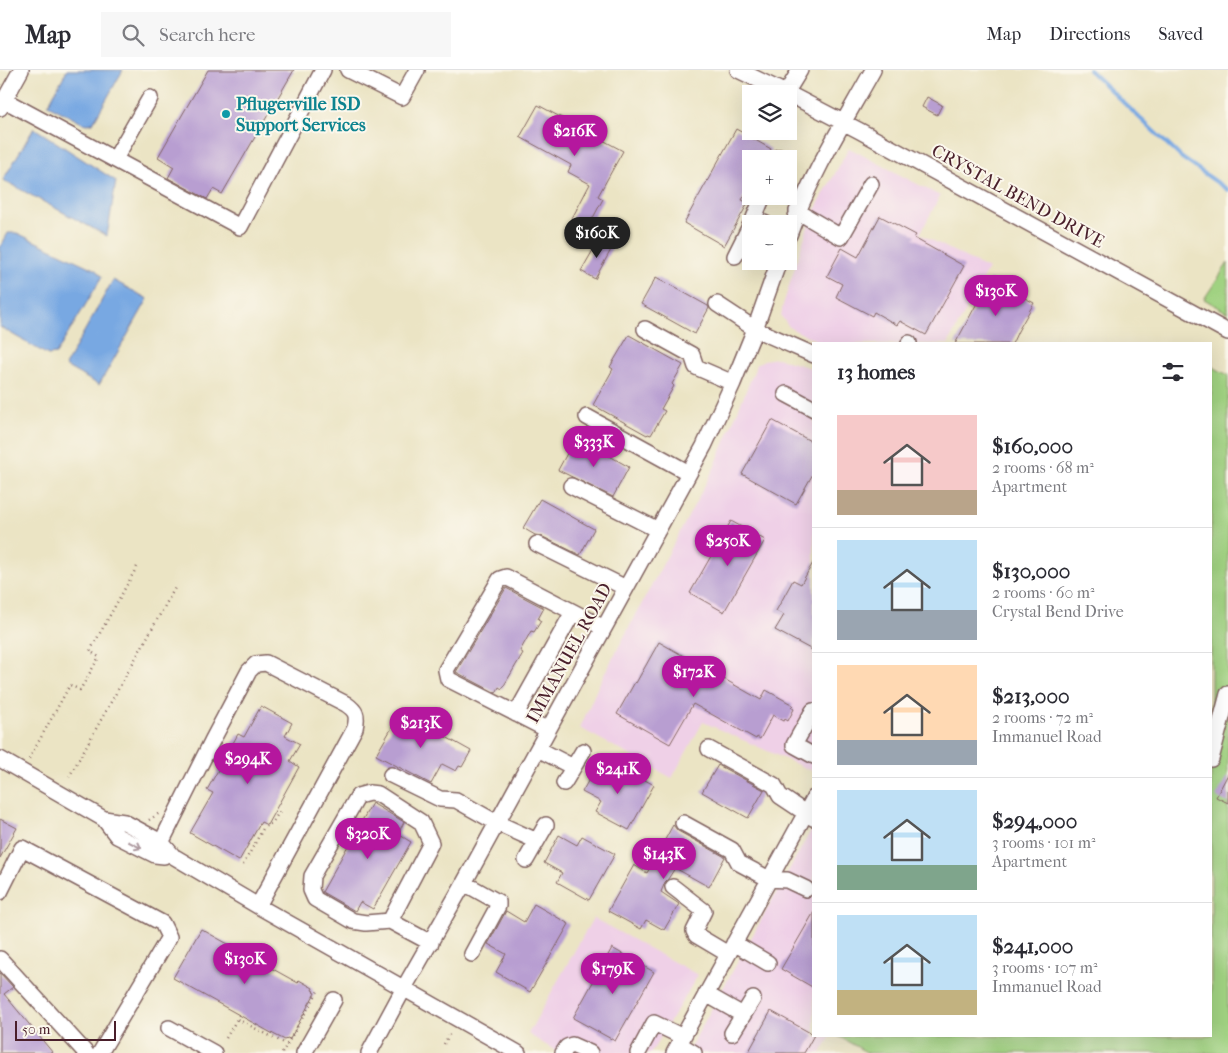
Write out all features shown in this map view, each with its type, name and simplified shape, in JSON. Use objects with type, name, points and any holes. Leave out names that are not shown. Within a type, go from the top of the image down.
[{"type":"street","points":[[21,70],[2,104],[115,159],[240,227],[323,70]]},
{"type":"street","points":[[348,70],[402,97],[418,70]]},
{"type":"street","name":"CRYSTAL BEND DRIVE","points":[[738,70],[769,85]]},
{"type":"street","points":[[792,85],[800,70]]},
{"type":"street","points":[[796,215],[812,179],[873,70]]},
{"type":"street","points":[[115,159],[150,98]]},
{"type":"street","name":"CRYSTAL BEND DRIVE","points":[[797,99],[843,122],[1228,332]]},
{"type":"street","points":[[798,210],[841,237],[871,184]]},
{"type":"street","points":[[735,256],[742,245]]},
{"type":"street","name":"IMMANUEL ROAD","points":[[369,1053],[704,446],[733,384],[777,270]]},
{"type":"street","points":[[717,304],[755,329],[812,354]]},
{"type":"street","points":[[645,329],[692,355],[696,367],[733,384]]},
{"type":"street","points":[[786,394],[812,408]]},
{"type":"street","points":[[587,416],[689,474]]},
{"type":"street","points":[[571,486],[658,530]]},
{"type":"street","points":[[537,544],[626,588]]},
{"type":"street","points":[[548,730],[448,679],[446,670],[500,579],[506,577],[604,628]]},
{"type":"street","points":[[516,714],[573,612]]},
{"type":"street","points":[[158,849],[248,671],[256,664],[266,663],[346,704],[354,710],[358,718],[355,728],[258,906]]},
{"type":"street","points":[[1212,755],[1228,694]]},
{"type":"street","points":[[812,712],[794,745],[812,755]]},
{"type":"street","points":[[538,749],[573,767]]},
{"type":"street","points":[[679,1045],[769,879],[810,816],[780,796],[774,785],[709,749]]},
{"type":"street","points":[[564,783],[583,751]]},
{"type":"street","points":[[0,759],[104,819],[124,822],[158,849],[174,856],[258,906],[404,988],[493,1047],[518,1053]]},
{"type":"street","points":[[390,775],[440,799],[456,800],[497,823],[537,841]]},
{"type":"street","points":[[390,921],[431,843],[421,822],[378,794],[369,793],[358,796],[312,876],[311,890],[315,899],[353,921],[366,923],[390,921],[431,943]]},
{"type":"street","points":[[683,823],[732,850],[739,863],[769,879],[787,880],[806,889]]},
{"type":"street","points":[[526,860],[546,825]]},
{"type":"street","points":[[0,892],[22,848],[162,923],[169,937],[100,1053]]},
{"type":"street","points":[[464,883],[498,902],[498,906],[472,954]]},
{"type":"street","points":[[673,887],[704,911],[694,931],[696,935],[768,962]]},
{"type":"street","points":[[0,959],[86,1053]]},
{"type":"street","points":[[706,994],[743,1015]]},
{"type":"street","points":[[732,1033],[753,999]]},
{"type":"street","points":[[304,1053],[334,1000]]},
{"type":"street","points":[[638,1053],[654,1024],[679,1045],[694,1053]]},
{"type":"street","points":[[169,1028],[214,1053]]},
{"type":"street","points":[[563,1053],[567,1047],[572,1045],[590,1053]]},
{"type":"path","points":[[29,759],[70,685],[80,690],[99,657],[90,651],[138,565]]},
{"type":"path","points":[[69,777],[176,586]]},
{"type":"path","points":[[242,864],[264,828],[272,823],[280,811]]},
{"type":"path","points":[[282,1053],[318,991]]},
{"type":"path","points":[[226,1038],[238,1017],[288,1045]]},
{"type":"path","points":[[444,1044],[450,1033]]},
{"type":"shaded area","points":[[849,148],[940,196],[920,234],[988,269],[949,342],[820,342],[790,328],[781,316],[794,270],[797,270],[797,261],[811,217]]},
{"type":"shaded area","points":[[777,358],[812,368],[812,771],[703,722],[672,778],[580,728],[599,684],[714,468],[757,364],[764,360]]},
{"type":"shaded area","points":[[812,829],[812,1037],[830,1037],[821,1053],[687,1053]]},
{"type":"shaded area","points":[[593,918],[698,975],[651,1053],[559,1053],[528,1034]]},
{"type":"green space","points":[[1228,263],[1228,313],[1204,299]]},
{"type":"green space","points":[[1212,367],[1228,375],[1228,1053],[868,1053],[840,1037],[1212,1037]]},
{"type":"water","points":[[67,70],[123,70],[93,123],[82,123],[48,105]]},
{"type":"water","points":[[34,128],[116,181],[107,236],[3,180]]},
{"type":"water","points":[[8,233],[17,233],[96,270],[102,277],[56,354],[48,355],[0,327],[0,248]]},
{"type":"water","points":[[113,280],[148,299],[99,385],[65,366]]},
{"type":"building","name":"Pflugerville ISD Support Services","points":[[208,70],[294,70],[222,194],[213,189],[207,199],[168,178],[174,167],[158,157]]},
{"type":"building","points":[[927,97],[942,105],[937,115],[922,107]]},
{"type":"building","points":[[538,105],[623,151],[598,196],[603,199],[585,233],[569,224],[590,184],[568,172],[571,165],[520,137]]},
{"type":"building","points":[[736,129],[742,132],[742,140],[755,140],[771,149],[742,150],[742,205],[747,205],[724,246],[684,223]]},
{"type":"building","points":[[880,216],[916,235],[914,238],[964,266],[926,335],[900,321],[897,325],[874,312],[872,316],[836,297],[842,284],[827,276],[842,248],[858,257]]},
{"type":"building","points":[[600,238],[613,246],[595,279],[581,271]]},
{"type":"building","points":[[656,277],[708,306],[709,308],[695,334],[641,304]]},
{"type":"building","points":[[990,279],[1034,303],[1013,342],[956,342]]},
{"type":"building","points":[[629,335],[683,365],[661,409],[665,411],[651,435],[647,435],[593,405],[613,369],[610,367]]},
{"type":"building","points":[[772,420],[812,442],[812,476],[796,504],[742,474]]},
{"type":"building","points":[[576,437],[629,467],[613,497],[558,470]]},
{"type":"building","points":[[540,499],[594,529],[580,555],[523,528]]},
{"type":"building","points":[[731,521],[765,540],[724,612],[690,593]]},
{"type":"building","points":[[812,565],[812,650],[775,630],[784,615],[776,611],[793,580],[801,584]]},
{"type":"building","points":[[506,588],[544,608],[538,619],[541,621],[534,632],[531,631],[520,651],[523,653],[502,689],[499,687],[496,693],[456,672]]},
{"type":"building","points":[[659,642],[761,700],[766,690],[793,705],[791,707],[794,709],[788,721],[773,715],[760,739],[757,737],[756,739],[693,704],[670,744],[617,714]]},
{"type":"building","points":[[261,706],[292,723],[285,736],[300,744],[290,761],[299,767],[267,825],[261,822],[239,861],[190,833],[213,793],[207,790],[238,734],[244,737]]},
{"type":"building","points":[[401,712],[471,751],[462,767],[459,766],[456,771],[442,764],[431,784],[376,755]]},
{"type":"building","points":[[597,765],[616,775],[621,767],[654,785],[629,830],[595,812],[601,802],[582,792]]},
{"type":"building","points":[[718,765],[764,790],[748,818],[702,792]]},
{"type":"building","points":[[1228,774],[1228,803],[1216,797]]},
{"type":"building","points":[[372,803],[404,822],[398,834],[411,842],[373,909],[360,902],[355,911],[322,892]]},
{"type":"building","points":[[0,819],[17,828],[0,858]]},
{"type":"building","points":[[673,825],[678,831],[725,857],[709,887],[675,868],[665,882],[661,892],[679,904],[664,930],[646,920],[641,929],[608,911],[634,865],[647,873]]},
{"type":"building","points":[[559,835],[577,845],[582,836],[615,854],[589,900],[557,882],[562,873],[544,863]]},
{"type":"building","points":[[534,904],[569,924],[530,992],[496,972],[506,954],[488,944],[506,911],[524,922]]},
{"type":"building","points":[[812,915],[812,987],[781,969]]},
{"type":"building","points":[[201,929],[298,983],[299,980],[313,988],[312,990],[315,993],[290,1039],[287,1038],[285,1040],[275,1035],[173,978]]},
{"type":"building","points":[[612,948],[654,972],[615,1041],[573,1018]]},
{"type":"building","points":[[0,973],[13,987],[4,994],[53,1053],[0,1053]]},
{"type":"building","points":[[771,1011],[812,1034],[813,1037],[804,1053],[748,1053]]},
{"type":"waterway","points":[[1089,70],[1182,158],[1228,190]]},
{"type":"place","name":"Pflugerville ISD Support Services","points":[[226,114]]}]
